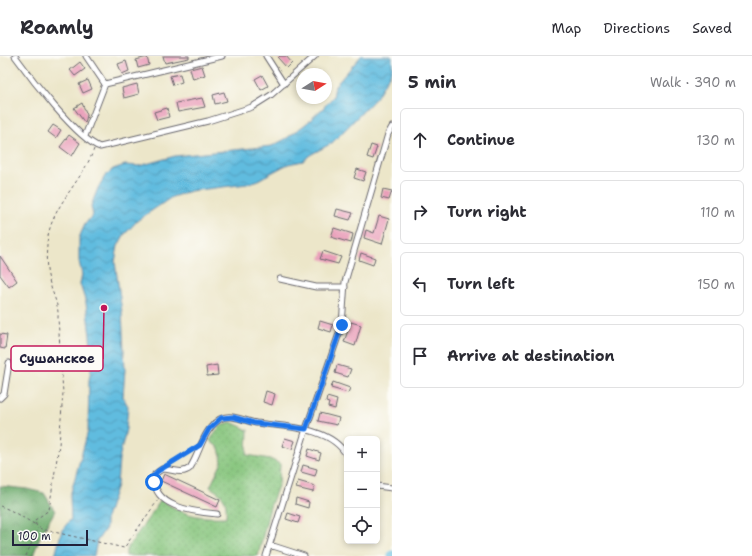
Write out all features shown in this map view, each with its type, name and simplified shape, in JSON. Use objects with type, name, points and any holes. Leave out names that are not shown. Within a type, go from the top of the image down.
[{"type":"street","points":[[15,56],[57,110],[84,136],[96,145],[100,146],[208,121],[252,107],[271,95],[315,56]]},
{"type":"street","points":[[87,56],[106,84]]},
{"type":"street","points":[[106,84],[222,56]]},
{"type":"street","points":[[266,56],[284,84]]},
{"type":"street","points":[[84,136],[106,84]]},
{"type":"street","points":[[266,556],[306,429],[342,325],[345,288],[386,141],[392,127]]},
{"type":"street","points":[[280,279],[316,287],[345,288]]},
{"type":"street","points":[[0,398],[4,394],[9,363]]},
{"type":"street","points":[[218,514],[192,512],[175,506],[160,496],[154,482],[155,474],[162,469],[179,472],[186,471],[190,468],[209,429],[221,418],[233,417],[254,423],[306,429],[327,437],[344,450]]},
{"type":"street","points":[[380,486],[392,488]]},
{"type":"street","points":[[270,545],[304,556]]},
{"type":"path","points":[[36,525],[35,520],[49,510],[59,445],[63,382],[58,306],[48,279],[46,245],[52,223],[61,204],[86,166],[96,145]]},
{"type":"path","points":[[162,469],[200,445]]},
{"type":"path","points":[[0,506],[46,530],[117,548],[124,548],[160,496]]},
{"type":"path","points":[[26,556],[38,527]]},
{"type":"green space","points":[[231,422],[248,430],[247,455],[270,459],[280,464],[279,483],[270,507],[258,556],[126,556],[126,550],[161,500],[177,510],[192,515],[226,517],[226,506],[224,499],[219,493],[210,487],[222,462],[219,448],[210,441],[218,429]]},
{"type":"green space","points":[[0,486],[27,489],[44,493],[55,511],[40,537],[33,556],[0,556]]},
{"type":"water","points":[[361,56],[392,56],[392,70],[376,98],[332,143],[310,155],[303,161],[288,164],[256,181],[247,184],[190,191],[172,197],[138,220],[124,235],[118,246],[115,262],[122,312],[125,370],[123,397],[128,406],[126,429],[119,459],[117,485],[106,518],[106,528],[97,541],[94,556],[55,556],[62,530],[71,519],[70,496],[88,431],[89,380],[92,364],[86,303],[80,284],[82,275],[79,261],[79,238],[85,224],[93,215],[91,206],[98,188],[105,176],[113,169],[125,165],[139,166],[175,156],[272,146],[287,138],[307,123],[327,104],[332,104],[335,86]]},
{"type":"building","points":[[163,56],[189,56],[189,58],[165,63]]},
{"type":"building","points":[[280,56],[286,56],[292,63],[287,68],[278,58]]},
{"type":"building","points":[[147,57],[149,65],[138,68],[136,60]]},
{"type":"building","points":[[126,61],[129,71],[122,74],[118,64]]},
{"type":"building","points":[[80,62],[85,69],[75,76],[70,70]]},
{"type":"building","points":[[202,66],[205,75],[193,79],[190,69]]},
{"type":"building","points":[[180,74],[182,82],[173,85],[170,76]]},
{"type":"building","points":[[262,75],[268,86],[261,90],[255,79]]},
{"type":"building","points":[[88,80],[92,89],[83,93],[79,84]]},
{"type":"building","points":[[137,84],[139,94],[124,98],[122,88]]},
{"type":"building","points":[[224,92],[227,101],[215,104],[213,95]]},
{"type":"building","points":[[202,98],[205,107],[178,112],[176,103]]},
{"type":"building","points":[[82,103],[87,115],[85,123],[74,108]]},
{"type":"building","points":[[167,108],[169,117],[157,120],[154,112]]},
{"type":"building","points":[[53,125],[61,130],[56,138],[48,132]]},
{"type":"building","points":[[69,135],[80,143],[72,156],[60,147]]},
{"type":"building","points":[[371,145],[377,147],[373,159],[367,157]]},
{"type":"building","points":[[357,169],[366,172],[363,181],[354,178]]},
{"type":"building","points":[[383,189],[392,191],[389,200],[381,198]]},
{"type":"building","points":[[337,209],[353,213],[350,220],[335,216]]},
{"type":"building","points":[[379,216],[389,219],[382,244],[364,238],[366,230],[374,233]]},
{"type":"building","points":[[334,228],[353,234],[351,243],[331,237]]},
{"type":"building","points":[[323,251],[341,257],[338,264],[320,259]]},
{"type":"building","points":[[361,253],[375,258],[373,265],[359,260]]},
{"type":"building","points":[[0,256],[17,281],[9,287],[0,275]]},
{"type":"building","points":[[320,321],[333,325],[331,332],[318,328]]},
{"type":"building","points":[[351,322],[361,325],[355,346],[344,342]]},
{"type":"building","points":[[0,334],[7,335],[5,349],[0,348]]},
{"type":"building","points":[[217,365],[218,375],[207,376],[206,367]]},
{"type":"building","points":[[337,365],[351,369],[348,377],[335,373]]},
{"type":"building","points":[[333,382],[350,388],[348,393],[331,388]]},
{"type":"building","points":[[266,391],[275,394],[272,405],[263,402]]},
{"type":"building","points":[[327,397],[337,400],[335,409],[328,407],[329,403],[326,402]]},
{"type":"building","points":[[320,413],[339,418],[337,425],[318,421]]},
{"type":"building","points":[[285,438],[295,441],[292,449],[282,446]]},
{"type":"building","points":[[309,449],[321,453],[319,460],[307,456]]},
{"type":"building","points":[[303,465],[317,469],[315,476],[301,472]]},
{"type":"building","points":[[164,474],[220,500],[217,507],[161,481]]},
{"type":"building","points":[[298,481],[315,486],[313,492],[296,488]]},
{"type":"building","points":[[296,498],[309,502],[308,508],[295,504]]},
{"type":"building","points":[[288,513],[300,517],[298,523],[286,519]]},
{"type":"place","name":"Сушанское","points":[[104,308]]},
{"type":"route","points":[[154,482],[155,474],[158,471],[200,445],[209,429],[221,418],[233,417],[254,423],[306,429],[342,325]]}]
